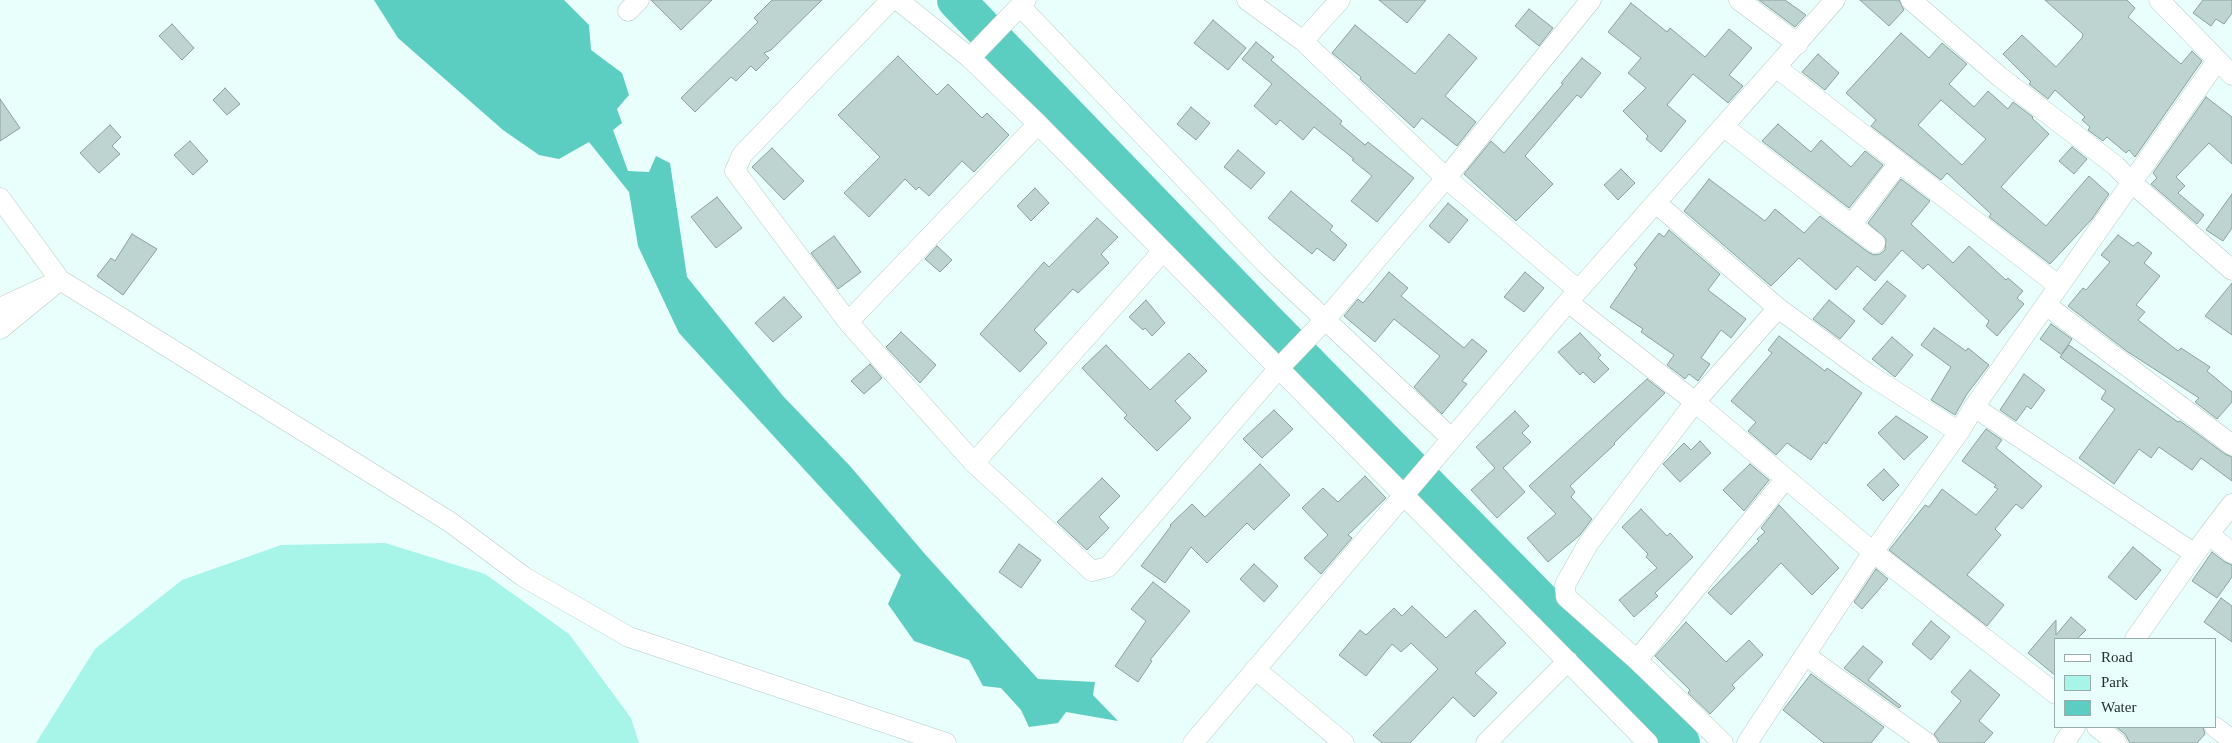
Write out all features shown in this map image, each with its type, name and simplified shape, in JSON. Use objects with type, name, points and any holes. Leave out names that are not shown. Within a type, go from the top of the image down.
[{"type":"street","points":[[890,0],[742,155],[735,171],[848,322],[974,463],[1092,571],[1108,567],[1279,368],[1325,320],[1446,178],[1591,0]]},
{"type":"street","points":[[898,0],[970,58],[1038,124],[1404,493],[1648,743]]},
{"type":"street","points":[[1247,0],[1303,41],[1573,296],[1695,402],[1873,552],[2054,692]]},
{"type":"street","points":[[1303,41],[1340,0]]},
{"type":"street","points":[[1739,0],[1798,44]]},
{"type":"street","points":[[1193,743],[1573,296],[1777,68],[1835,0]]},
{"type":"street","points":[[1911,0],[2000,76],[2116,166],[2132,183],[2232,270]]},
{"type":"street","points":[[2159,0],[2232,75]]},
{"type":"street","points":[[970,58],[1023,3],[1266,264],[1451,438]]},
{"type":"street","points":[[1747,743],[1873,552],[1959,432],[1974,407],[2217,61]]},
{"type":"street","points":[[1777,68],[2059,286]]},
{"type":"street","points":[[848,322],[1038,124]]},
{"type":"street","points":[[1724,127],[1875,243]]},
{"type":"street","points":[[1851,225],[1899,162]]},
{"type":"street","points":[[0,198],[60,280],[450,522],[524,578],[630,637],[942,742]]},
{"type":"street","points":[[1656,203],[1778,308],[1868,374],[1959,432]]},
{"type":"street","points":[[974,463],[1163,251]]},
{"type":"street","points":[[0,308],[60,280]]},
{"type":"street","points":[[0,329],[60,280]]},
{"type":"street","points":[[2046,304],[2232,446]]},
{"type":"street","points":[[1723,743],[1637,660],[1566,597],[1565,585],[1588,544],[1695,402],[1778,308]]},
{"type":"street","points":[[1974,407],[2196,554]]},
{"type":"street","points":[[1637,660],[1783,482],[1788,480]]},
{"type":"street","points":[[2136,638],[2232,504]]},
{"type":"street","points":[[2209,534],[2232,553]]},
{"type":"street","points":[[1805,654],[1927,743]]},
{"type":"street","points":[[1486,743],[1568,661]]},
{"type":"street","points":[[1255,669],[1344,743]]},
{"type":"street","points":[[2064,743],[2074,728]]},
{"type":"street","points":[[2098,728],[2117,743]]},
{"type":"street","points":[[2216,728],[2232,740]]},
{"type":"green space","points":[[385,543],[485,574],[569,634],[631,718],[639,743],[36,743],[95,649],[182,580],[281,545]]},
{"type":"water","points":[[374,0],[564,0],[589,25],[591,50],[622,73],[629,95],[617,109],[622,123],[613,130],[628,171],[649,172],[656,156],[670,163],[687,277],[783,396],[850,466],[924,553],[1038,679],[1095,682],[1093,695],[1118,721],[1066,712],[1058,723],[1029,727],[1021,710],[1001,688],[983,686],[969,660],[914,641],[888,604],[901,575],[679,333],[638,246],[629,192],[589,142],[559,159],[539,155],[503,130],[398,38]]},
{"type":"building","points":[[651,0],[712,0],[681,30]]},
{"type":"building","points":[[772,0],[822,0],[771,50],[764,53],[769,58],[756,71],[751,66],[736,81],[731,77],[695,112],[681,98],[758,22],[754,18]]},
{"type":"building","points":[[1379,0],[1426,0],[1407,23]]},
{"type":"building","points":[[1759,0],[1785,0],[1806,15],[1795,27]]},
{"type":"building","points":[[1860,0],[1899,0],[1904,10],[1889,26]]},
{"type":"building","points":[[2045,0],[2127,0],[2135,8],[2128,17],[2181,64],[2192,51],[2202,61],[2135,157],[2129,150],[2126,153],[2107,137],[2103,141],[2088,130],[2090,127],[2082,120],[2085,117],[2055,90],[2048,99],[2029,84],[2031,82],[2003,54],[2022,35],[2056,67],[2082,38],[2083,34]]},
{"type":"building","points":[[2203,0],[2232,0],[2232,13],[2224,24],[2216,19],[2211,26],[2193,13]]},
{"type":"building","points":[[1631,3],[1667,32],[1670,28],[1705,57],[1729,29],[1752,48],[1729,75],[1743,86],[1728,103],[1693,74],[1667,105],[1686,121],[1661,152],[1646,139],[1648,136],[1623,111],[1646,88],[1628,73],[1641,58],[1608,32]]},
{"type":"building","points":[[1529,9],[1553,28],[1539,46],[1515,26]]},
{"type":"building","points":[[1213,20],[1246,48],[1228,70],[1194,43]]},
{"type":"building","points":[[172,24],[194,48],[182,60],[159,36]]},
{"type":"building","points":[[1355,25],[1415,74],[1449,34],[1477,58],[1445,96],[1476,122],[1457,146],[1422,118],[1414,128],[1360,79],[1361,77],[1332,53]]},
{"type":"building","points":[[1901,33],[1929,58],[1942,43],[1967,64],[1949,84],[1974,107],[1988,91],[2008,109],[2013,102],[2033,117],[2049,134],[2001,187],[2046,226],[2089,176],[2109,194],[2092,219],[2050,264],[1989,217],[1991,214],[1947,173],[1941,180],[1871,126],[1876,120],[1846,93]],"holes":[[[1941,100],[1986,139],[1962,165],[1918,125]]]},
{"type":"building","points":[[1256,42],[1274,57],[1271,60],[1342,121],[1340,124],[1365,145],[1368,142],[1414,178],[1377,222],[1351,201],[1372,176],[1352,160],[1354,159],[1314,127],[1303,140],[1280,120],[1276,125],[1254,106],[1272,84],[1242,59]]},
{"type":"building","points":[[1818,54],[1839,73],[1825,90],[1802,72]]},
{"type":"building","points":[[898,56],[937,95],[948,84],[982,118],[987,113],[1009,135],[974,172],[962,161],[929,196],[919,187],[916,190],[905,179],[869,217],[844,193],[880,157],[838,115]]},
{"type":"building","points":[[1582,58],[1601,73],[1581,98],[1577,95],[1525,156],[1553,184],[1516,221],[1464,174],[1491,141],[1504,153],[1563,84],[1561,83]]},
{"type":"building","points":[[225,88],[240,104],[227,115],[213,100]]},
{"type":"building","points":[[2206,97],[2232,117],[2232,164],[2209,143],[2176,177],[2185,186],[2178,193],[2204,215],[2197,224],[2151,184],[2157,178],[2153,173]]},
{"type":"building","points":[[0,99],[20,128],[0,141]]},
{"type":"building","points":[[1191,107],[1210,123],[1196,140],[1177,124]]},
{"type":"building","points":[[1778,124],[1811,152],[1821,140],[1851,167],[1865,151],[1883,165],[1849,208],[1762,141]]},
{"type":"building","points":[[110,125],[121,137],[112,146],[120,154],[99,173],[80,153]]},
{"type":"building","points":[[190,141],[208,161],[193,175],[174,155]]},
{"type":"building","points":[[2072,147],[2087,159],[2074,174],[2059,161]]},
{"type":"building","points":[[772,148],[804,181],[784,200],[752,167]]},
{"type":"building","points":[[1238,150],[1265,173],[1251,189],[1224,167]]},
{"type":"building","points":[[1621,169],[1635,183],[1618,200],[1604,185]]},
{"type":"building","points":[[1709,179],[1765,221],[1775,209],[1804,233],[1820,216],[1874,255],[1880,254],[1885,250],[1886,239],[1868,223],[1901,179],[1930,201],[1911,224],[1953,263],[1969,246],[2006,280],[2008,278],[2023,291],[2017,298],[2024,304],[1997,336],[1986,326],[1989,321],[1928,264],[1923,269],[1902,250],[1875,281],[1857,266],[1836,290],[1799,258],[1771,286],[1684,211]]},
{"type":"building","points":[[1035,188],[1049,203],[1031,221],[1017,206]]},
{"type":"building","points":[[1291,191],[1333,226],[1330,230],[1347,245],[1334,261],[1317,248],[1312,254],[1268,218]]},
{"type":"building","points":[[2232,194],[2232,228],[2223,241],[2206,230]]},
{"type":"building","points":[[717,197],[742,228],[716,248],[691,217]]},
{"type":"building","points":[[1448,203],[1468,220],[1449,243],[1429,226]]},
{"type":"building","points":[[1097,218],[1118,237],[1101,254],[1109,263],[1078,293],[1073,289],[1034,330],[1047,343],[1020,372],[980,334],[1044,262],[1049,267]]},
{"type":"building","points":[[1669,230],[1720,274],[1708,290],[1746,319],[1731,338],[1721,330],[1701,358],[1710,364],[1698,381],[1689,374],[1685,379],[1667,365],[1674,355],[1641,332],[1643,329],[1610,307],[1637,268],[1634,265],[1659,233],[1664,237]]},
{"type":"building","points":[[132,234],[157,249],[123,295],[97,276],[111,258],[115,261]]},
{"type":"building","points":[[2118,235],[2133,246],[2138,242],[2152,253],[2144,263],[2160,276],[2136,305],[2145,312],[2138,320],[2178,351],[2181,348],[2210,367],[2207,371],[2232,392],[2232,402],[2217,419],[2195,402],[2199,398],[2128,352],[2068,306],[2083,288],[2086,290],[2110,262],[2101,255]]},
{"type":"building","points":[[834,236],[861,272],[838,289],[811,253]]},
{"type":"building","points":[[937,246],[952,260],[940,272],[925,259]]},
{"type":"building","points":[[1389,272],[1408,288],[1401,296],[1464,348],[1472,339],[1487,351],[1462,381],[1467,384],[1442,414],[1414,387],[1440,356],[1394,319],[1375,342],[1344,316],[1358,299],[1363,303]]},
{"type":"building","points":[[1525,272],[1544,288],[1524,312],[1504,297]]},
{"type":"building","points":[[1887,281],[1906,296],[1882,325],[1863,309]]},
{"type":"building","points":[[2232,283],[2232,335],[2205,316]]},
{"type":"building","points":[[784,297],[802,317],[773,342],[755,323]]},
{"type":"building","points":[[1146,300],[1165,323],[1152,336],[1145,328],[1143,330],[1129,317]]},
{"type":"building","points":[[1829,300],[1855,321],[1840,339],[1813,319]]},
{"type":"building","points":[[2051,324],[2072,339],[2062,354],[2069,345],[2178,422],[2180,421],[2225,454],[2232,457],[2232,481],[2201,458],[2192,470],[2159,447],[2151,458],[2139,449],[2114,484],[2079,458],[2115,409],[2101,399],[2106,391],[2060,357],[2062,355],[2040,339]]},
{"type":"building","points":[[1934,328],[1966,351],[1968,348],[1989,365],[1967,394],[1955,415],[1931,400],[1951,367],[1921,345]]},
{"type":"building","points":[[901,332],[936,365],[920,383],[886,347]]},
{"type":"building","points":[[1580,333],[1601,355],[1598,358],[1609,369],[1594,383],[1583,372],[1580,375],[1558,352]]},
{"type":"building","points":[[1779,336],[1825,371],[1827,368],[1862,393],[1826,444],[1824,442],[1811,460],[1787,443],[1776,455],[1748,431],[1756,422],[1731,401],[1772,353],[1768,350]]},
{"type":"building","points":[[1892,337],[1913,355],[1895,377],[1872,359]]},
{"type":"building","points":[[1106,345],[1150,390],[1189,353],[1207,371],[1175,401],[1191,418],[1157,451],[1124,418],[1127,415],[1082,368]]},
{"type":"building","points":[[870,364],[882,378],[864,394],[851,381]]},
{"type":"building","points":[[2024,374],[2045,390],[2031,409],[2027,406],[2016,421],[2000,410]]},
{"type":"building","points":[[1647,379],[1665,393],[1570,486],[1575,492],[1571,497],[1592,519],[1580,535],[1548,562],[1527,538],[1556,514],[1529,486]]},
{"type":"building","points":[[1274,410],[1293,429],[1262,458],[1243,439]]},
{"type":"building","points":[[1515,411],[1529,426],[1522,433],[1531,442],[1503,468],[1525,492],[1497,518],[1471,490],[1495,468],[1476,447]]},
{"type":"building","points":[[1896,416],[1928,437],[1904,460],[1878,433]]},
{"type":"building","points":[[1986,429],[2002,440],[1996,448],[2042,486],[2022,509],[2016,504],[1995,529],[2001,535],[1967,575],[2004,605],[1987,626],[1889,550],[1925,505],[1929,507],[1942,489],[1976,515],[1998,489],[1994,487],[1996,485],[1962,461]]},
{"type":"building","points":[[1700,441],[1711,453],[1680,482],[1663,464],[1684,443],[1691,450]]},
{"type":"building","points":[[1260,464],[1290,495],[1254,530],[1247,523],[1207,563],[1191,547],[1165,583],[1141,566],[1170,525],[1192,504],[1205,517]]},
{"type":"building","points":[[1750,464],[1769,480],[1744,511],[1723,490]]},
{"type":"building","points":[[1884,469],[1899,485],[1883,501],[1867,485]]},
{"type":"building","points":[[1365,476],[1386,498],[1348,535],[1352,538],[1321,574],[1304,558],[1328,535],[1302,508],[1323,488],[1338,502]]},
{"type":"building","points":[[1102,478],[1120,496],[1099,517],[1109,528],[1087,550],[1057,522]]},
{"type":"building","points":[[1779,505],[1839,568],[1812,595],[1781,563],[1731,615],[1708,593],[1759,541],[1757,539],[1765,532],[1761,528]]},
{"type":"building","points":[[1641,509],[1667,536],[1670,533],[1693,557],[1655,593],[1658,596],[1634,617],[1619,600],[1657,568],[1646,557],[1648,554],[1622,527]]},
{"type":"building","points":[[1019,544],[1041,560],[1021,588],[999,572]]},
{"type":"building","points":[[2133,547],[2161,570],[2136,600],[2108,577]]},
{"type":"building","points":[[2212,552],[2232,565],[2232,577],[2217,598],[2192,581]]},
{"type":"building","points":[[1254,564],[1278,586],[1264,602],[1240,579]]},
{"type":"building","points":[[1876,569],[1888,579],[1862,609],[1854,602]]},
{"type":"building","points":[[1153,582],[1190,611],[1150,660],[1152,661],[1138,682],[1115,666],[1146,621],[1131,609]]},
{"type":"building","points":[[2221,598],[2232,606],[2232,642],[2204,622]]},
{"type":"building","points":[[1412,606],[1446,638],[1475,610],[1506,643],[1475,673],[1497,693],[1474,717],[1453,697],[1410,743],[1382,743],[1373,735],[1438,669],[1411,643],[1401,652],[1392,644],[1366,676],[1339,655],[1360,630],[1366,635],[1394,608],[1402,616]]},
{"type":"building","points":[[2071,617],[2086,630],[2078,638],[2054,638],[2054,674],[2028,653],[2056,620],[2056,635]]},
{"type":"building","points":[[1931,621],[1950,637],[1931,660],[1912,644]]},
{"type":"building","points":[[1686,622],[1726,662],[1749,640],[1763,655],[1732,685],[1735,688],[1710,714],[1688,693],[1690,690],[1655,656]]},
{"type":"building","points":[[1863,646],[1883,662],[1868,680],[1901,706],[1899,708],[1844,668]]},
{"type":"building","points":[[1970,670],[2000,695],[1979,721],[1993,733],[1984,743],[1940,743],[1934,734],[1961,701],[1951,692]]},
{"type":"building","points":[[1811,674],[1884,727],[1871,743],[1824,743],[1783,710]]},
{"type":"building","points":[[2117,728],[2203,728],[2205,734],[2197,743],[2130,743],[2125,734]]},
{"type":"waterway","points":[[956,0],[1260,315],[1681,743]]}]
